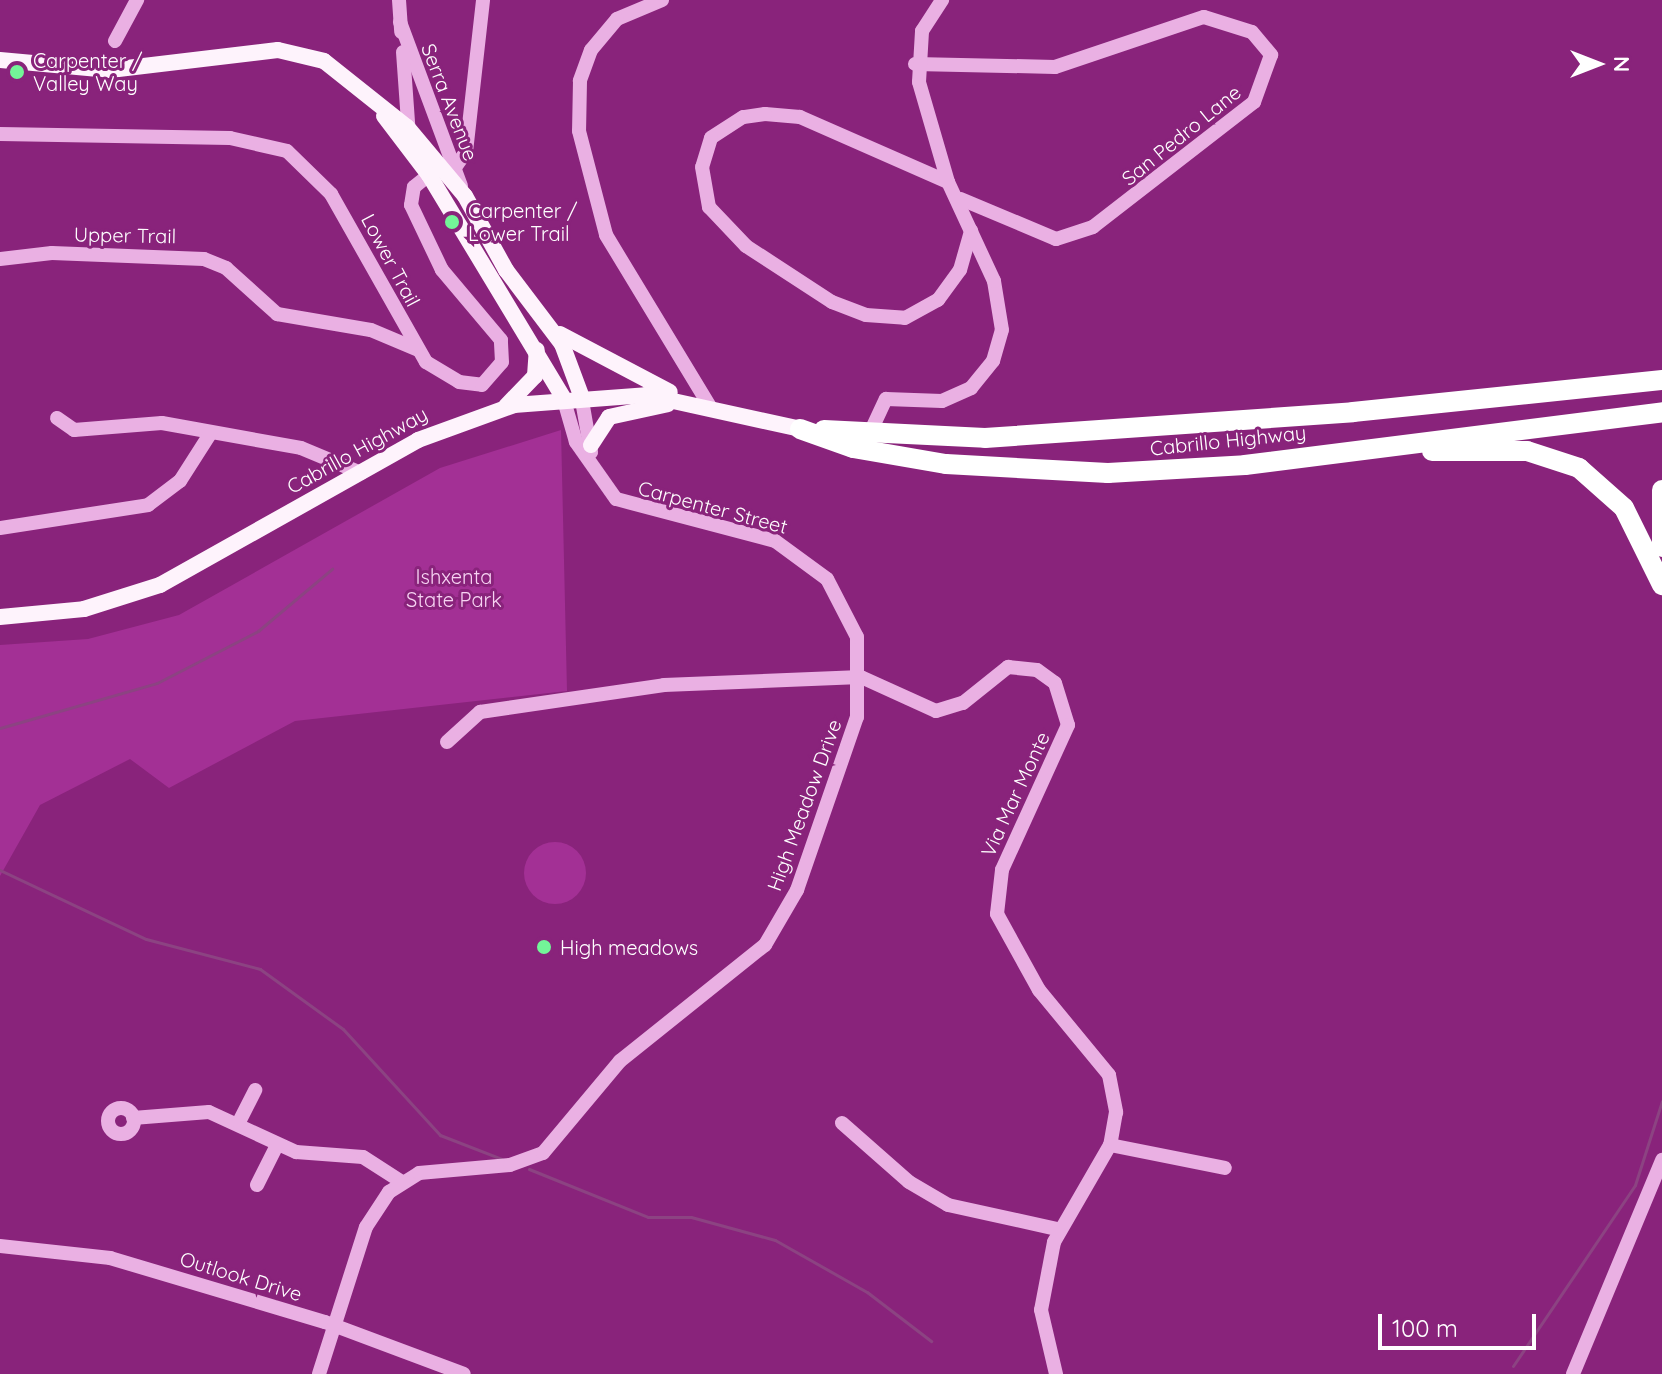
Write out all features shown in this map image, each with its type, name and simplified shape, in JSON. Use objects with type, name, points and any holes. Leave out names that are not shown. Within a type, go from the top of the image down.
[{"type":"highway","name":"Cabrillo Highway","points":[[800,429],[869,435],[974,438],[1284,417],[1662,377]]},
{"type":"highway","name":"Cabrillo Highway","points":[[800,429],[876,453],[1026,471],[1164,472],[1662,412]]},
{"type":"highway","points":[[1364,449],[1512,449],[1572,464],[1624,508],[1662,585]]},
{"type":"highway","points":[[1662,490],[1662,547]]},
{"type":"main road","name":"Carpenter Street","points":[[0,60],[110,70],[228,52],[296,51],[324,61],[407,127],[465,196],[570,358],[581,395]]},
{"type":"main road","name":"Carpenter Street","points":[[371,96],[412,150],[441,170],[563,397]]},
{"type":"main road","points":[[543,319],[594,358],[689,401]]},
{"type":"main road","points":[[503,408],[537,371],[529,334]]},
{"type":"main road","name":"Cabrillo Highway","points":[[0,617],[84,609],[150,590],[428,435],[503,408],[581,395],[689,401],[800,429]]},
{"type":"main road","points":[[589,452],[614,415],[689,401]]},
{"type":"street","points":[[115,41],[137,0]]},
{"type":"street","name":"Serra Avenue","points":[[399,0],[407,127]]},
{"type":"street","points":[[441,170],[466,137],[483,0]]},
{"type":"street","points":[[662,0],[617,19],[591,50],[580,81],[579,131],[606,235],[709,405]]},
{"type":"street","points":[[869,435],[882,402],[953,399],[993,361],[1002,330],[998,297],[961,199],[948,182],[915,64],[927,18],[942,0]]},
{"type":"street","name":"San Pedro Lane","points":[[915,64],[1055,67],[1204,17],[1252,32],[1271,55],[1254,102],[1093,227],[1056,239],[961,199]]},
{"type":"street","name":"Serra Avenue","points":[[400,22],[446,149],[441,170]]},
{"type":"street","points":[[948,182],[800,117],[765,114],[743,117],[711,138],[702,167],[709,207],[746,246],[832,302],[866,315],[905,318],[938,300],[960,270],[971,231]]},
{"type":"street","name":"Carpenter Street","points":[[407,127],[412,150]]},
{"type":"street","name":"Lower Trail","points":[[0,134],[230,138],[287,151],[331,194],[416,349],[448,378],[476,385],[497,372],[503,350],[420,229],[411,197],[441,170]]},
{"type":"street","points":[[446,149],[466,137]]},
{"type":"street","name":"Upper Trail","points":[[0,259],[52,253],[204,259],[226,268],[277,314],[371,330],[416,349]]},
{"type":"street","name":"Carpenter Street","points":[[581,395],[589,452]]},
{"type":"street","name":"Carpenter Street","points":[[563,397],[589,452],[624,503],[765,538],[815,567],[849,614],[861,677]]},
{"type":"street","points":[[57,418],[74,430],[162,423],[301,448],[361,473]]},
{"type":"street","points":[[0,528],[148,505],[180,481],[210,434]]},
{"type":"street","name":"Via Mar Monte","points":[[447,742],[470,715],[509,705],[722,680],[861,677],[936,711],[963,703],[1008,667],[1037,670],[1061,690],[1068,725],[1002,870],[997,914],[1031,978],[1114,1084],[1110,1145],[1057,1229],[1041,1310],[1056,1374]]},
{"type":"street","name":"High Meadow Drive","points":[[402,1182],[437,1169],[510,1165],[543,1153],[620,1061],[754,958],[803,875],[854,729],[861,677]]},
{"type":"street","points":[[239,1122],[255,1090]]},
{"type":"street","points":[[133,1118],[189,1109],[239,1122],[277,1145],[349,1152],[402,1182],[366,1227],[319,1374]]},
{"type":"street","points":[[842,1123],[909,1182],[948,1205],[1057,1229]]},
{"type":"street","points":[[257,1185],[277,1145]]},
{"type":"street","points":[[1110,1145],[1225,1168]]},
{"type":"street","points":[[1573,1374],[1662,1160]]},
{"type":"street","name":"Outlook Drive","points":[[0,1246],[88,1252],[334,1325],[464,1374]]},
{"type":"green space","name":"Ishxenta State Park","points":[[561,430],[567,691],[295,721],[169,788],[130,759],[40,805],[0,876],[0,645],[88,639],[179,615],[440,468]]},
{"type":"green space","points":[[549,842],[561,842],[577,851],[584,861],[584,885],[577,895],[561,904],[549,904],[529,890],[524,879],[524,867],[538,847]]},
{"type":"waterway","points":[[0,728],[157,683],[258,631],[332,569]]},
{"type":"waterway","points":[[0,870],[146,939],[260,969],[343,1029],[440,1135],[502,1159]]},
{"type":"waterway","points":[[1513,1366],[1635,1185],[1662,1101]]},
{"type":"waterway","points":[[529,1169],[648,1217],[691,1217],[775,1240],[867,1292],[931,1341]]},
{"type":"place","name":"Carpenter / Valley Way","points":[[17,72]]},
{"type":"place","name":"Carpenter / Lower Trail","points":[[452,222]]},
{"type":"place","name":"High meadows","points":[[544,947]]}]
